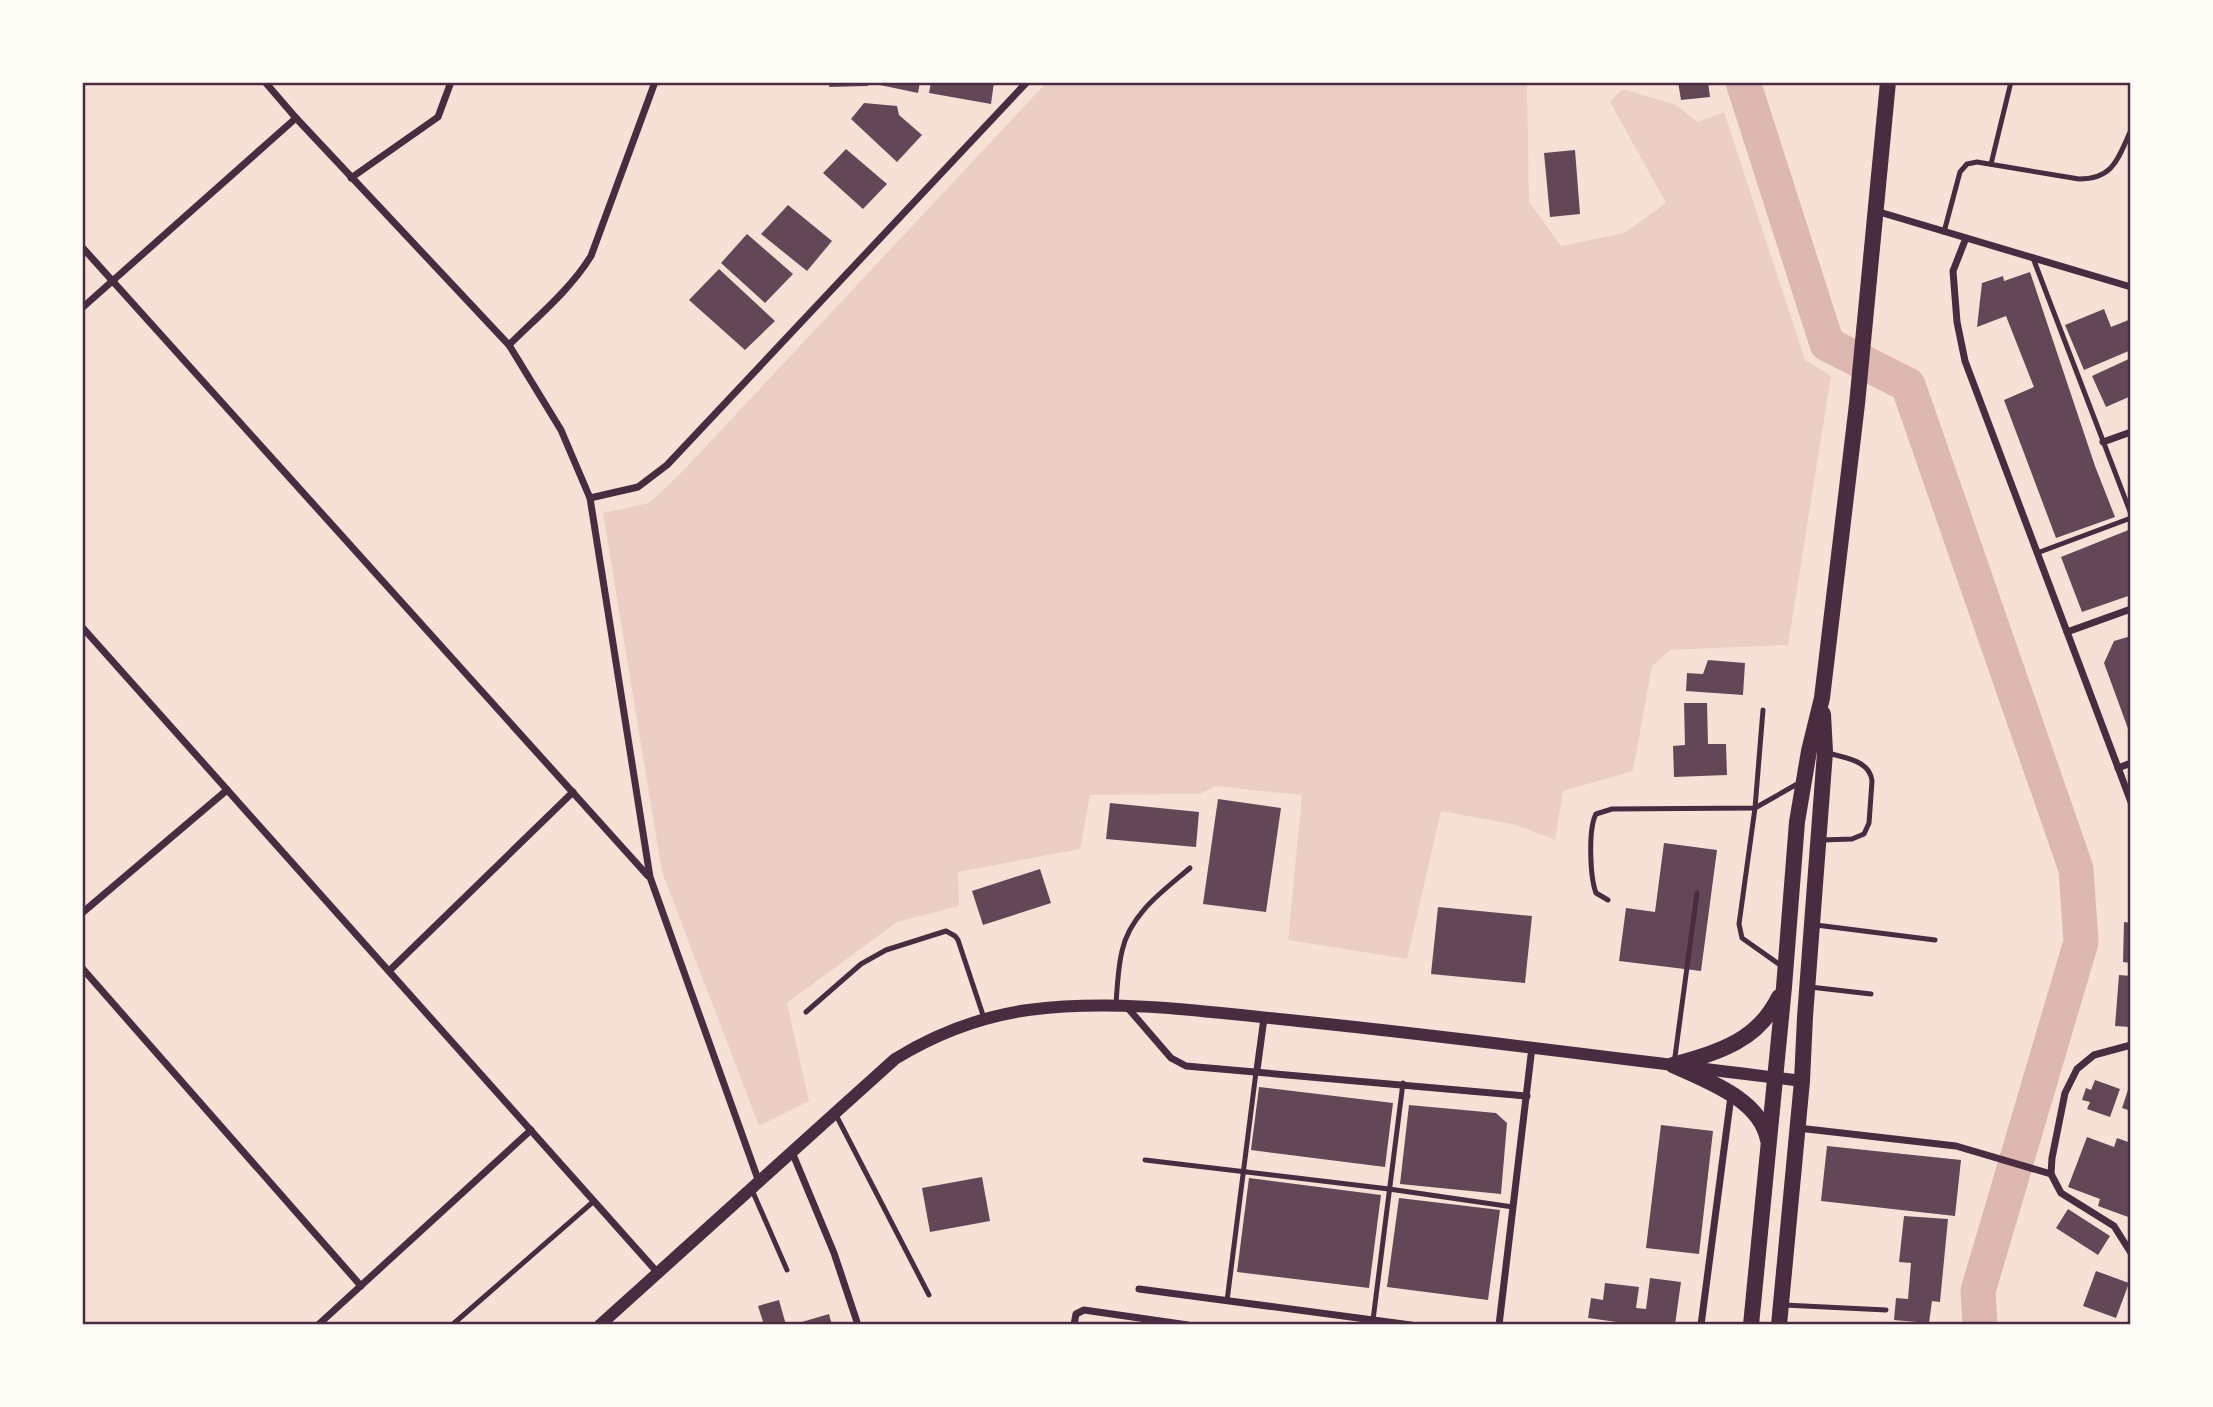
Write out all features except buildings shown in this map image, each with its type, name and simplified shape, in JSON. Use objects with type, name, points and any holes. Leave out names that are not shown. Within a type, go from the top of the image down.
[{"type":"main road","points":[[1751,1325],[1784,988],[1797,822],[1822,698],[1857,404],[1888,82]]},
{"type":"main road","points":[[1779,1325],[1802,1081],[1819,840],[1825,752],[1822,698]]},
{"type":"main road","points":[[1674,1065],[1722,1050],[1754,1031],[1771,1015],[1784,988]]},
{"type":"main road","points":[[1674,1065],[1720,1087],[1746,1106],[1765,1126],[1769,1146]]},
{"type":"street","points":[[265,82],[351,178],[509,345],[561,430],[590,498],[650,877],[755,1186]]},
{"type":"street","points":[[351,178],[438,117],[451,82]]},
{"type":"street","points":[[509,345],[572,282],[591,256],[655,82]]},
{"type":"street","points":[[590,498],[638,488],[667,465],[1027,82]]},
{"type":"street","points":[[82,308],[296,118]]},
{"type":"street","points":[[1875,211],[2131,287]]},
{"type":"street","points":[[1966,238],[1953,271],[1957,322],[1965,361],[2131,802]]},
{"type":"street","points":[[82,247],[650,877]]},
{"type":"street","points":[[2103,442],[2131,432]]},
{"type":"street","points":[[2067,632],[2131,609]]},
{"type":"street","points":[[82,627],[658,1273]]},
{"type":"street","points":[[2118,768],[2131,763]]},
{"type":"street","points":[[82,913],[227,790]]},
{"type":"street","points":[[388,971],[573,792]]},
{"type":"street","points":[[82,968],[361,1286]]},
{"type":"street","points":[[600,1325],[895,1059],[944,1032],[984,1018],[1068,1006],[1121,1006],[1532,1046],[1802,1081]]},
{"type":"street","points":[[1121,1006],[1171,1058],[1186,1066],[1256,1070],[1527,1096]]},
{"type":"street","points":[[1256,1070],[1264,1018]]},
{"type":"street","points":[[2131,1045],[2094,1055],[2077,1069],[2065,1093],[2051,1174],[2061,1193],[2114,1226],[2131,1253]]},
{"type":"street","points":[[1499,1325],[1532,1046]]},
{"type":"street","points":[[1701,1325],[1731,1095]]},
{"type":"street","points":[[1798,1128],[1955,1146],[2051,1174]]},
{"type":"street","points":[[318,1325],[531,1130]]},
{"type":"street","points":[[792,1152],[834,1253],[858,1325]]},
{"type":"street","points":[[1139,1289],[1411,1325]]},
{"type":"street","points":[[1074,1325],[1076,1314],[1084,1310],[1188,1325]]},
{"type":"lane","points":[[1991,164],[2011,82]]},
{"type":"lane","points":[[1944,232],[1963,168],[1971,162],[2093,179],[2110,169],[2131,130]]},
{"type":"lane","points":[[2034,258],[2131,516],[2037,552]]},
{"type":"lane","points":[[1763,710],[1755,808],[1739,929],[1747,942],[1785,969]]},
{"type":"lane","points":[[1819,840],[1852,839],[1864,834],[1869,823],[1872,775],[1866,766],[1825,752]]},
{"type":"lane","points":[[1608,900],[1596,893],[1592,880],[1593,824],[1598,812],[1612,809],[1755,808],[1804,780]]},
{"type":"lane","points":[[1121,1006],[1122,951],[1132,925],[1154,899],[1190,868]]},
{"type":"lane","points":[[1674,1065],[1697,893]]},
{"type":"lane","points":[[1812,925],[1935,940]]},
{"type":"lane","points":[[806,1012],[861,964],[886,950],[946,931],[958,940],[984,1018]]},
{"type":"lane","points":[[1807,987],[1871,994]]},
{"type":"lane","points":[[1227,1301],[1256,1070]]},
{"type":"lane","points":[[1373,1320],[1403,1083]]},
{"type":"lane","points":[[834,1113],[929,1295]]},
{"type":"lane","points":[[1145,1160],[1243,1170],[1513,1207]]},
{"type":"lane","points":[[755,1186],[787,1270]]},
{"type":"lane","points":[[452,1325],[594,1201]]},
{"type":"lane","points":[[1781,1304],[1886,1310]]},
{"type":"shaded area","points":[[1047,82],[1527,82],[1529,202],[1561,246],[1624,233],[1666,203],[1610,102],[1622,89],[1676,105],[1698,122],[1724,112],[1805,360],[1831,376],[1788,645],[1670,650],[1652,666],[1633,771],[1563,791],[1555,840],[1517,825],[1441,811],[1407,959],[1288,940],[1302,795],[1215,786],[1200,794],[1090,795],[1080,849],[958,872],[959,906],[897,922],[787,1003],[809,1101],[759,1126],[662,872],[603,513],[649,503],[679,475]]},
{"type":"waterway","points":[[1743,82],[1827,344],[1908,385],[2076,869],[2081,942],[1978,1291],[1980,1325]]}]
